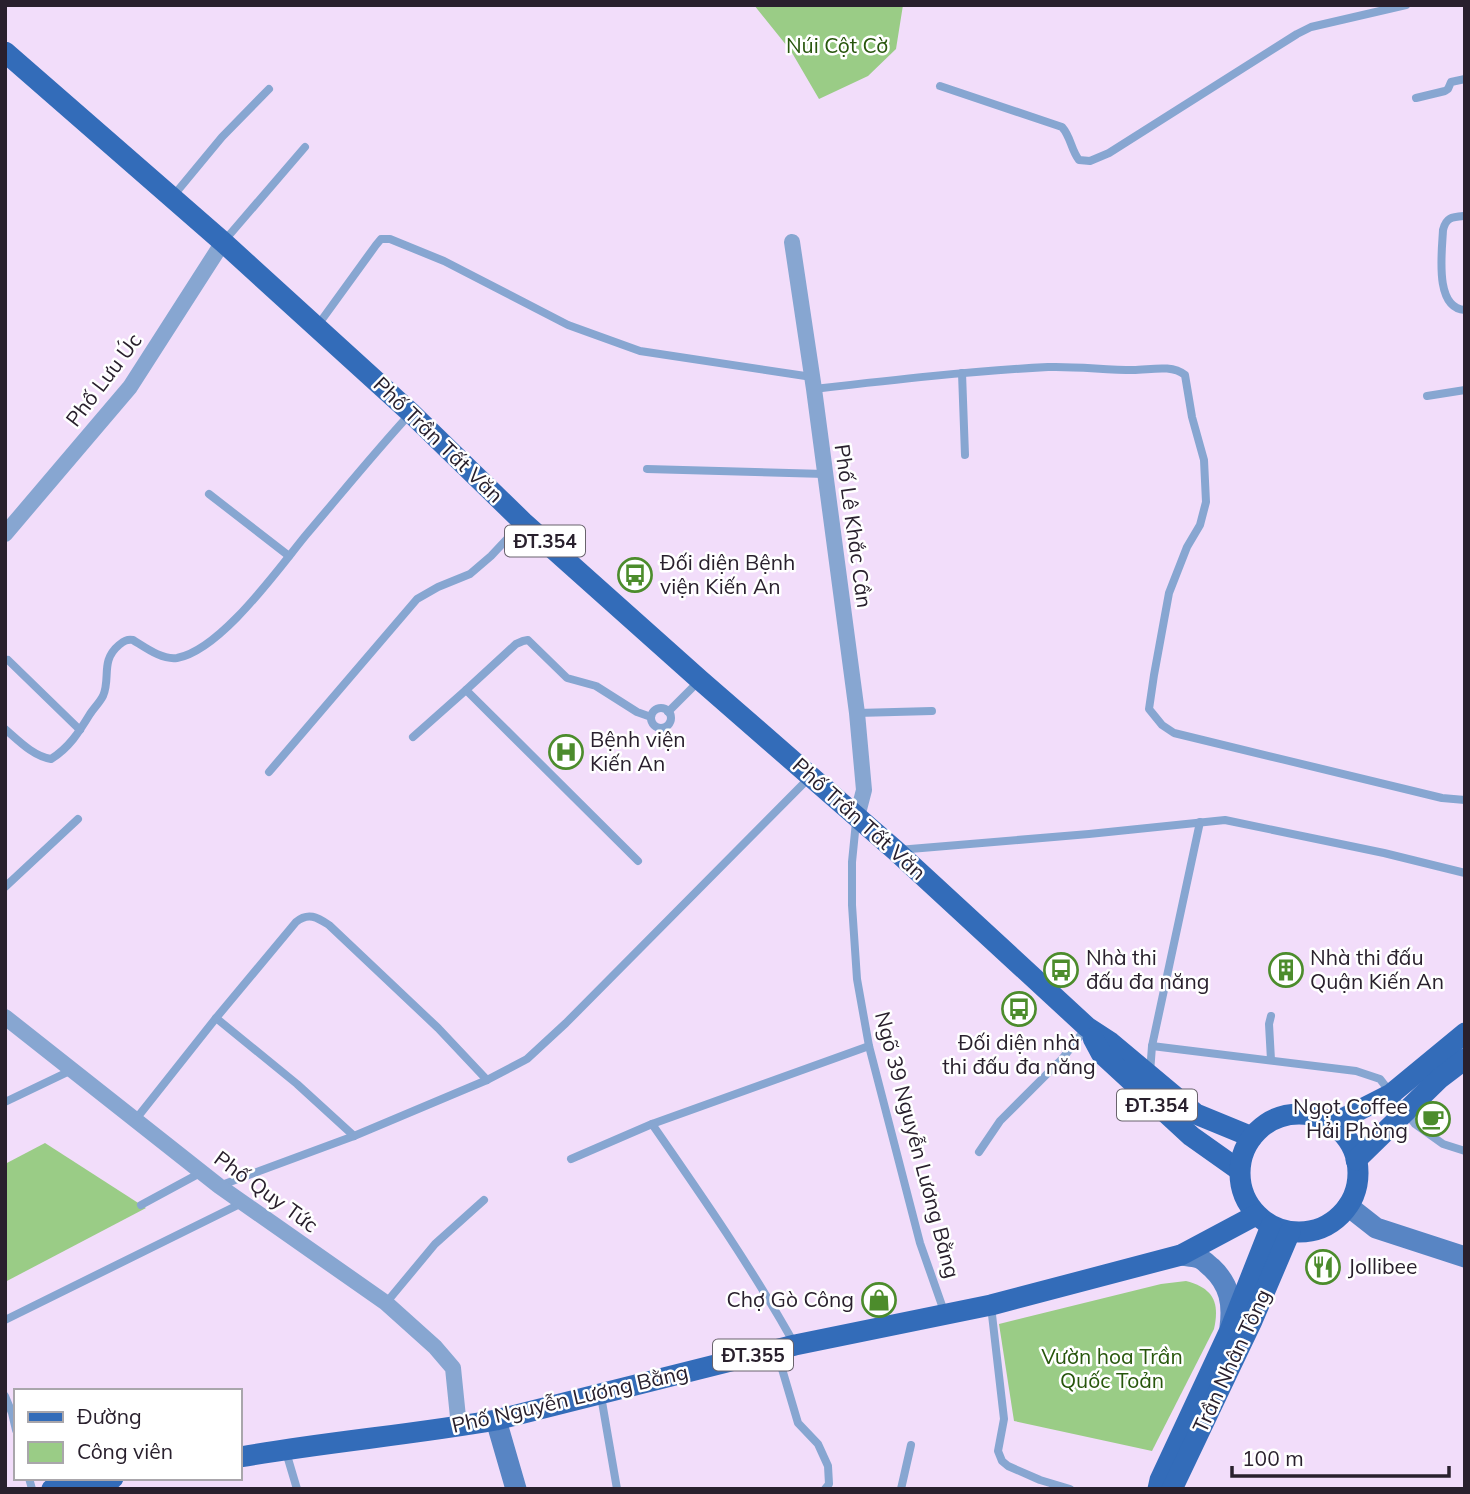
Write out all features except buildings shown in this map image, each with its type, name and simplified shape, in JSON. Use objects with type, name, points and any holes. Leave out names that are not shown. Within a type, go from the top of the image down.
[{"type":"main road","name":"Phố Trần Tất Văn","points":[[5,52],[223,242],[411,412],[523,522],[895,850],[1087,1027],[1110,1042],[1196,1114],[1252,1137]]},
{"type":"main road","name":"Phố Trần Tất Văn","points":[[1087,1027],[1101,1053],[1191,1136],[1239,1170]]},
{"type":"main road","points":[[1332,1124],[1391,1094],[1465,1033]]},
{"type":"main road","points":[[1356,1160],[1439,1079],[1465,1059]]},
{"type":"main road","points":[[1294,1114],[1314,1116],[1332,1124],[1346,1138],[1356,1160],[1357,1184],[1341,1215],[1312,1231],[1272,1224],[1243,1194],[1239,1170],[1252,1137],[1275,1119],[1294,1114]]},
{"type":"main road","points":[[1348,1206],[1376,1228],[1465,1257]]},
{"type":"main road","name":"Phố Nguyễn Lương Bằng","points":[[242,1457],[496,1420],[785,1347],[991,1306],[1181,1255],[1272,1224]]},
{"type":"main road","name":"Trần Nhân Tông","points":[[1158,1489],[1230,1330],[1272,1224]]},
{"type":"main road","name":"Trần Nhân Tông","points":[[1172,1489],[1252,1321],[1272,1224]]},
{"type":"main road","points":[[1181,1255],[1201,1258],[1225,1283],[1232,1311],[1230,1330]]},
{"type":"main road","points":[[496,1420],[516,1489]]},
{"type":"main road","points":[[52,1489],[102,1480]]},
{"type":"street","name":"Phố Lưu Úc","points":[[5,534],[130,387],[223,242]]},
{"type":"street","name":"Phố Lê Khắc Cần","points":[[792,242],[857,713],[864,790],[857,817]]},
{"type":"street","name":"Phố Quy Tức","points":[[5,1017],[219,1186],[386,1303],[435,1347],[453,1367],[458,1427]]},
{"type":"lane","points":[[940,86],[1062,127],[1068,133],[1076,157],[1090,161],[1109,153],[1297,33],[1311,27],[1406,5]]},
{"type":"lane","points":[[1416,98],[1445,91],[1451,82],[1465,79]]},
{"type":"lane","points":[[172,198],[222,137],[269,89]]},
{"type":"lane","points":[[223,242],[305,148]]},
{"type":"lane","points":[[1465,216],[1453,216],[1445,223],[1441,274],[1445,295],[1451,306],[1457,310],[1465,310]]},
{"type":"lane","points":[[316,327],[381,239],[390,239],[444,261],[568,325],[640,351],[813,383],[1051,367],[1180,370],[1185,375],[1192,417],[1204,460],[1206,502],[1200,525],[1169,593],[1149,709],[1162,725],[1174,733],[1442,798],[1465,800]]},
{"type":"lane","points":[[962,373],[965,455]]},
{"type":"lane","points":[[1427,396],[1465,390]]},
{"type":"lane","points":[[5,729],[26,748],[51,759],[63,752],[104,694],[109,657],[115,648],[128,639],[165,657],[177,658],[195,651],[224,630],[257,597],[411,412]]},
{"type":"lane","points":[[647,469],[825,474]]},
{"type":"lane","points":[[209,494],[289,556]]},
{"type":"lane","points":[[269,772],[417,599],[470,574],[523,522]]},
{"type":"lane","points":[[413,737],[516,644],[528,640],[567,678],[596,686],[637,712],[651,717],[654,725],[666,727],[670,719],[668,712]]},
{"type":"lane","points":[[8,660],[80,730]]},
{"type":"lane","points":[[668,712],[700,680]]},
{"type":"lane","points":[[466,690],[638,861]]},
{"type":"lane","points":[[651,717],[656,710],[668,712]]},
{"type":"lane","points":[[857,713],[932,711]]},
{"type":"lane","points":[[219,1186],[354,1136],[487,1080],[527,1059],[811,776]]},
{"type":"lane","name":"Ngõ 39 Nguyễn Lương Bằng","points":[[857,817],[852,862],[857,979],[869,1046],[920,1243],[945,1314]]},
{"type":"lane","points":[[5,887],[78,820]]},
{"type":"lane","points":[[895,850],[1226,820],[1465,873]]},
{"type":"lane","points":[[1150,1076],[1152,1046],[1200,822]]},
{"type":"lane","points":[[136,1119],[296,922],[310,915],[329,925],[349,943],[438,1028],[487,1080]]},
{"type":"lane","points":[[1271,1016],[1271,1060]]},
{"type":"lane","points":[[216,1018],[297,1084],[354,1136]]},
{"type":"lane","points":[[979,1152],[1000,1121],[1062,1059],[1087,1027]]},
{"type":"lane","points":[[571,1159],[652,1124],[869,1046]]},
{"type":"lane","points":[[1152,1046],[1356,1071],[1380,1079],[1415,1124],[1443,1144],[1465,1151]]},
{"type":"lane","points":[[5,1102],[74,1069]]},
{"type":"lane","points":[[652,1124],[769,1299],[785,1347],[798,1423],[818,1444],[828,1466],[829,1484],[825,1489]]},
{"type":"lane","points":[[141,1205],[202,1172]]},
{"type":"lane","points":[[386,1303],[435,1244],[484,1200]]},
{"type":"lane","points":[[5,1320],[242,1203]]},
{"type":"lane","points":[[991,1306],[1004,1419],[998,1451],[1002,1461],[1040,1480],[1070,1489]]},
{"type":"lane","points":[[601,1393],[617,1489]]},
{"type":"lane","points":[[5,1396],[14,1422]]},
{"type":"lane","points":[[901,1489],[911,1445]]},
{"type":"lane","points":[[285,1449],[297,1489]]},
{"type":"green space","name":"Núi Cột Cờ","points":[[754,5],[903,5],[896,49],[868,76],[819,99],[791,51]]},
{"type":"green space","points":[[45,1143],[146,1208],[5,1282],[5,1164]]},
{"type":"green space","name":"Vườn hoa Trần Quốc Toản","points":[[1186,1281],[1203,1288],[1212,1298],[1216,1311],[1214,1329],[1152,1451],[1014,1421],[999,1324],[1161,1284]]},
{"type":"place","name":"Đối diện Bệnh viện Kiến An","points":[[635,575]]},
{"type":"place","name":"Bệnh viện Kiến An","points":[[566,752]]},
{"type":"place","name":"Nhà thi đấu đa năng","points":[[1061,970]]},
{"type":"place","name":"Nhà thi đấu Quận Kiến An","points":[[1286,970]]},
{"type":"place","name":"Đối diện nhà thi đấu đa năng","points":[[1019,1009]]},
{"type":"place","name":"Ngọt Coffee Hải Phòng","points":[[1433,1119]]},
{"type":"place","name":"Jollibee","points":[[1323,1267]]},
{"type":"place","name":"Chợ Gò Công","points":[[879,1300]]}]
